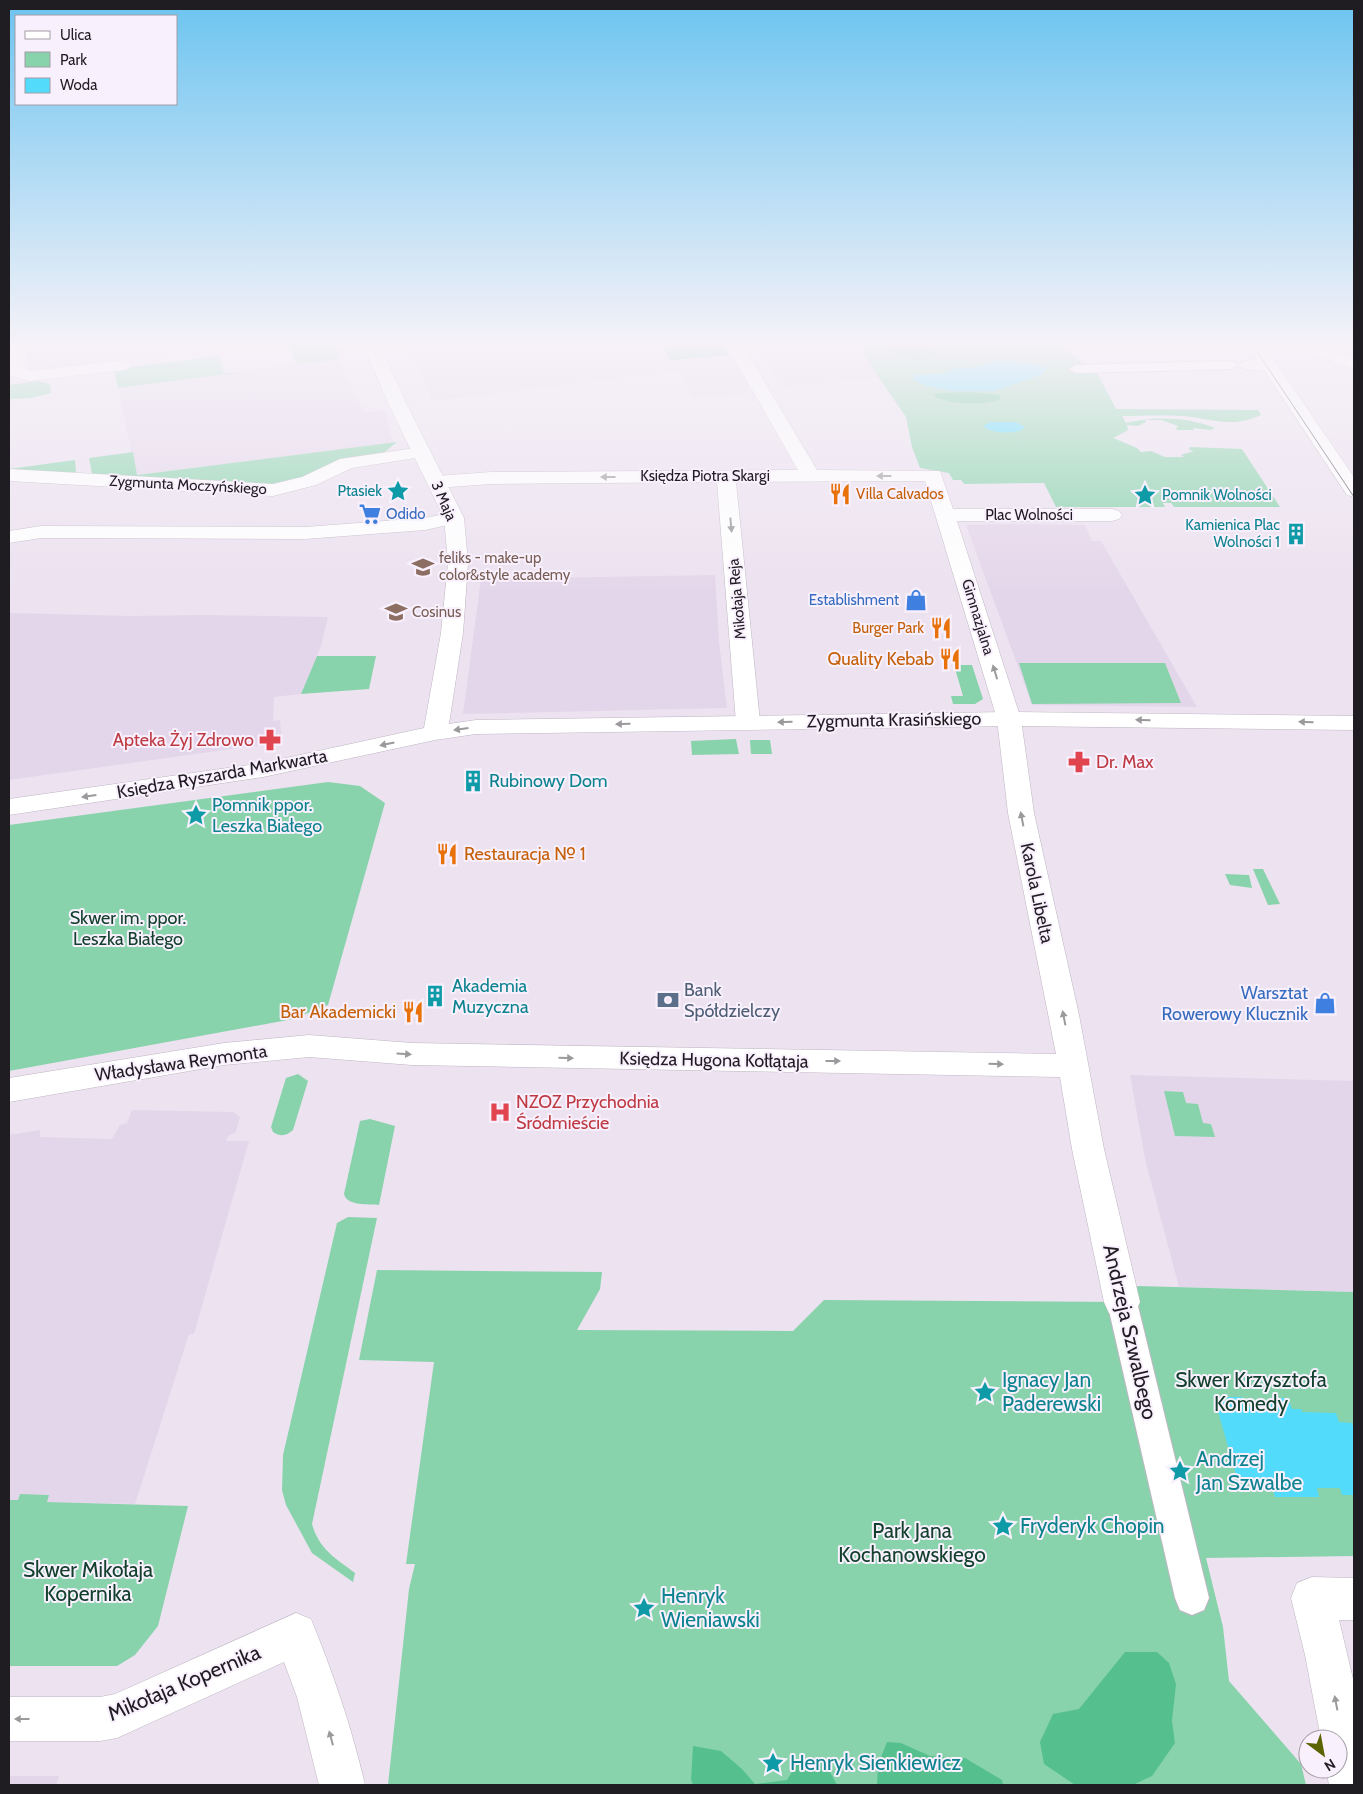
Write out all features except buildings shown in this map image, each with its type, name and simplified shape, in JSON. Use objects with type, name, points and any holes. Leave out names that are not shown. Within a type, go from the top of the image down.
[{"type":"street","name":"3 Maja","points":[[409,425],[454,518],[458,563],[452,633],[435,733]]},
{"type":"street","points":[[781,425],[811,476]]},
{"type":"street","points":[[1310,425],[1354,491]]},
{"type":"street","name":"Zygmunta Moczyńskiego","points":[[9,475],[273,490],[309,481],[347,464],[422,452]]},
{"type":"street","name":"Księdza Piotra Skargi","points":[[436,482],[491,478],[933,475],[946,515]]},
{"type":"street","name":"Mikołaja Reja","points":[[726,476],[748,722]]},
{"type":"street","name":"Plac Wolności","points":[[946,515],[1112,515]]},
{"type":"street","name":"Gimnazjalna","points":[[946,515],[1009,719]]},
{"type":"street","points":[[9,533],[304,533],[425,524],[454,518]]},
{"type":"street","points":[[9,537],[40,532]]},
{"type":"street","name":"Zygmunta Krasińskiego","points":[[435,733],[476,727],[748,722],[1009,719],[1354,722]]},
{"type":"street","name":"Karola Libelta","points":[[1009,719],[1021,814],[1073,1066]]},
{"type":"street","name":"Księdza Ryszarda Markwarta","points":[[9,807],[263,770],[435,733]]},
{"type":"street","name":"Władysława Reymonta","points":[[9,1090],[224,1054],[309,1046],[355,1051]]},
{"type":"street","name":"Księdza Hugona Kołłątaja","points":[[355,1051],[694,1060],[1073,1066]]},
{"type":"street","name":"Andrzeja Szwalbego","points":[[1073,1066],[1088,1149],[1122,1302],[1192,1598]]},
{"type":"street","points":[[1352,1785],[1327,1655],[1312,1598],[1354,1599]]},
{"type":"street","name":"Mikołaja Kopernika","points":[[9,1719],[100,1719],[117,1716],[296,1634],[319,1697],[342,1785]]},
{"type":"shaded area","points":[[126,425],[389,425],[393,443],[136,475]]},
{"type":"shaded area","points":[[966,525],[1085,525],[1092,541],[1101,541],[1197,707],[1032,705]]},
{"type":"shaded area","points":[[715,575],[719,642],[727,708],[463,714],[481,579]]},
{"type":"shaded area","points":[[9,613],[328,617],[321,646],[301,694],[274,697],[273,721],[280,720],[282,742],[9,780]]},
{"type":"shaded area","points":[[1130,1075],[1354,1081],[1354,1292],[1179,1287],[1145,1159]]},
{"type":"shaded area","points":[[132,1110],[233,1112],[240,1117],[236,1132],[228,1136],[226,1141],[249,1141],[194,1334],[189,1334],[135,1504],[47,1502],[48,1496],[20,1494],[18,1500],[9,1500],[9,1135],[40,1130],[40,1137],[112,1139],[120,1125],[127,1123]]},
{"type":"shaded area","points":[[9,1776],[59,1776],[56,1785],[9,1785]]},
{"type":"green space","points":[[908,425],[1141,425],[1127,425],[1128,430],[1113,438],[1137,448],[1141,452],[1151,451],[1165,457],[1184,457],[1181,455],[1194,451],[1189,450],[1190,447],[1242,449],[1280,507],[1174,507],[1171,503],[1163,503],[1165,507],[1056,507],[1044,483],[964,484],[961,480],[953,480],[949,473],[920,468],[912,447]]},
{"type":"green space","points":[[1174,425],[1207,425],[1215,428],[1211,430],[1193,428],[1194,430],[1178,430],[1176,429],[1178,426]]},
{"type":"green space","points":[[397,442],[382,454],[276,485],[92,474],[89,458],[133,452],[137,475]]},
{"type":"green space","points":[[75,460],[76,472],[69,475],[9,472],[9,469]]},
{"type":"green space","points":[[317,656],[376,656],[369,689],[301,694]]},
{"type":"green space","points":[[1019,663],[1165,663],[1181,703],[1032,704]]},
{"type":"green space","points":[[954,665],[972,665],[983,699],[975,704],[953,704],[951,696],[963,696]]},
{"type":"green space","points":[[736,739],[739,754],[692,755],[691,741]]},
{"type":"green space","points":[[750,740],[770,740],[772,754],[751,754]]},
{"type":"green space","name":"Skwer im. ppor. Leszka Białego","points":[[328,782],[360,786],[385,803],[328,1005],[293,1019],[9,1071],[9,825]]},
{"type":"green space","points":[[1253,869],[1263,869],[1280,904],[1268,905]]},
{"type":"green space","points":[[1225,874],[1249,875],[1252,888],[1230,885]]},
{"type":"green space","points":[[298,1074],[308,1081],[293,1130],[286,1135],[279,1135],[273,1132],[271,1127],[286,1078]]},
{"type":"green space","points":[[1164,1091],[1183,1092],[1186,1103],[1198,1104],[1203,1123],[1211,1124],[1215,1137],[1175,1136]]},
{"type":"green space","points":[[370,1119],[395,1126],[379,1205],[349,1201],[344,1194],[360,1121]]},
{"type":"green space","points":[[348,1217],[377,1218],[312,1524],[323,1547],[355,1573],[353,1582],[312,1553],[286,1505],[282,1490],[283,1455],[337,1223]]},
{"type":"green space","name":"Park Jana Kochanowskiego","points":[[377,1270],[602,1272],[600,1289],[577,1330],[793,1331],[824,1300],[1122,1302],[1138,1286],[1354,1292],[1354,1556],[1206,1558],[1223,1627],[1229,1681],[1298,1761],[1298,1779],[1305,1779],[1306,1785],[388,1785],[409,1589],[415,1564],[406,1564],[434,1362],[359,1360]]},
{"type":"green space","name":"Skwer Mikołaja Kopernika","points":[[20,1494],[49,1495],[47,1502],[188,1506],[158,1626],[135,1655],[117,1666],[9,1666],[9,1500],[18,1500]]},
{"type":"green space","points":[[1125,1652],[1157,1652],[1169,1663],[1176,1684],[1172,1721],[1175,1743],[1152,1776],[1133,1785],[1075,1785],[1044,1764],[1040,1742],[1053,1714],[1079,1709]]},
{"type":"green space","points":[[887,1742],[901,1743],[930,1756],[965,1758],[1002,1780],[1003,1785],[877,1785],[878,1765]]},
{"type":"green space","points":[[693,1746],[721,1751],[742,1769],[755,1784],[787,1780],[801,1757],[825,1763],[837,1785],[693,1785],[691,1780]]},
{"type":"water","points":[[1020,425],[1025,427],[1017,431],[998,432],[983,426]]},
{"type":"water","points":[[1226,1397],[1242,1397],[1245,1407],[1271,1407],[1269,1398],[1288,1398],[1292,1409],[1301,1409],[1302,1412],[1336,1413],[1339,1422],[1352,1423],[1354,1431],[1354,1495],[1342,1495],[1340,1488],[1317,1488],[1319,1497],[1275,1497],[1272,1486],[1260,1485],[1258,1478],[1237,1478],[1215,1401],[1227,1401]]},
{"type":"tram line","points":[[1306,425],[1354,497]]},
{"type":"place","name":"Ptasiek","points":[[398,491]]},
{"type":"place","name":"Villa Calvados","points":[[840,494]]},
{"type":"place","name":"Pomnik Wolności","points":[[1145,495]]},
{"type":"place","name":"Odido","points":[[370,514]]},
{"type":"place","name":"Kamienica Plac Wolności 1","points":[[1296,534]]},
{"type":"place","name":"feliks - make-up color&style academy","points":[[423,567]]},
{"type":"place","name":"Establishment","points":[[916,600]]},
{"type":"place","name":"Cosinus","points":[[396,612]]},
{"type":"place","name":"Burger Park","points":[[941,628]]},
{"type":"place","name":"Quality Kebab","points":[[950,659]]},
{"type":"place","name":"Apteka Żyj Zdrowo","points":[[270,740]]},
{"type":"place","name":"Dr. Max","points":[[1079,762]]},
{"type":"place","name":"Rubinowy Dom","points":[[473,781]]},
{"type":"place","name":"Pomnik ppor. Leszka Białego","points":[[196,815]]},
{"type":"place","name":"Restauracja № 1","points":[[447,854]]},
{"type":"place","name":"Akademia Muzyczna","points":[[435,996]]},
{"type":"place","name":"Bank Spółdzielczy","points":[[668,1000]]},
{"type":"place","name":"Warsztat Rowerowy Klucznik","points":[[1325,1003]]},
{"type":"place","name":"Bar Akademicki","points":[[413,1012]]},
{"type":"place","name":"NZOZ Przychodnia Śródmieście","points":[[500,1112]]},
{"type":"place","name":"Ignacy Jan Paderewski","points":[[985,1392]]},
{"type":"place","name":"Andrzej Jan Szwalbe","points":[[1180,1471]]},
{"type":"place","name":"Fryderyk Chopin","points":[[1003,1526]]},
{"type":"place","name":"Henryk Wieniawski","points":[[644,1608]]},
{"type":"place","name":"Henryk Sienkiewicz","points":[[773,1763]]},
{"type":"park label","name":"Skwer Krzysztofa Komedy","points":[[1251,1392]]}]
